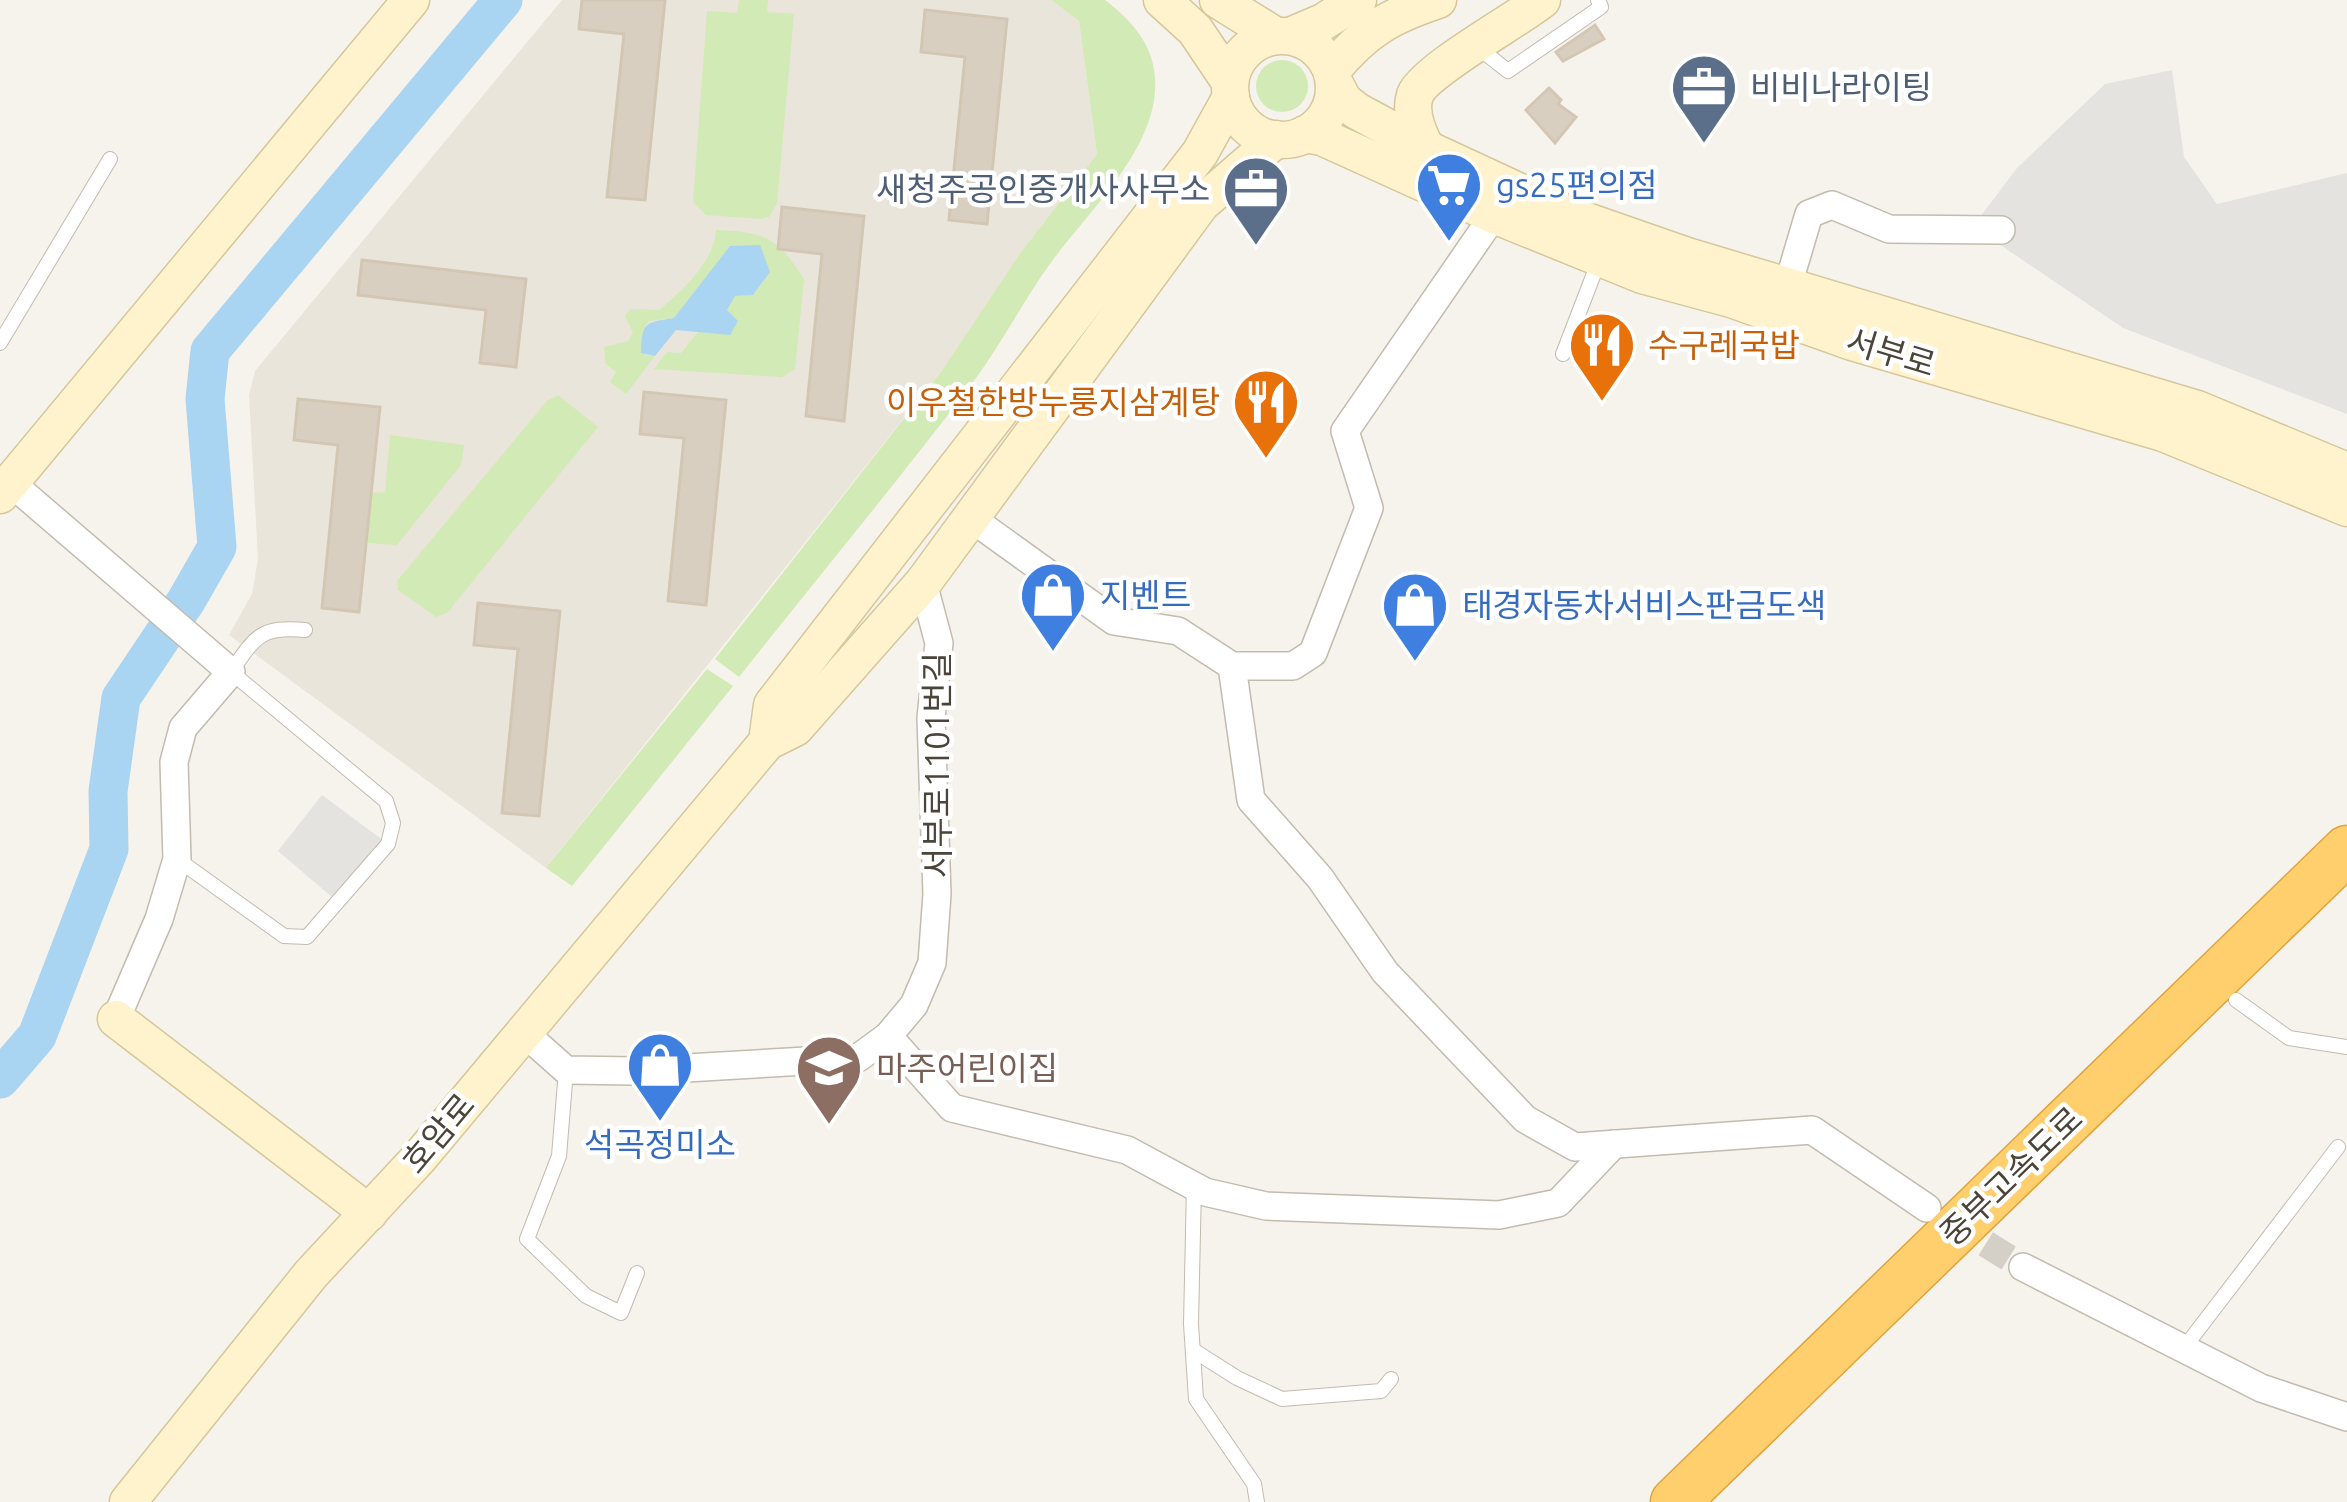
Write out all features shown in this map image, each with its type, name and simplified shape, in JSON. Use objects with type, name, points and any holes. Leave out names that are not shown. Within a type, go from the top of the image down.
[{"type":"highway","name":"중부고속도로","points":[[1675,1502],[2347,850]]},
{"type":"highway","name":"중부고속도로","points":[[1719,1502],[2347,892]]},
{"type":"street","points":[[369,1214],[116,1019],[159,919],[177,859],[174,762],[183,728],[231,672],[3,484],[411,0]]},
{"type":"street","points":[[1162,0],[1196,29],[1244,122],[1255,132],[1290,137]]},
{"type":"street","points":[[1218,0],[1283,36],[1316,47],[1333,77]]},
{"type":"street","points":[[766,742],[772,705],[1213,136],[1234,69],[1250,46],[1323,22],[1358,0]]},
{"type":"street","points":[[766,742],[794,728],[922,583],[1201,204],[1329,112],[1333,77],[1357,40],[1395,15],[1438,0]]},
{"type":"street","points":[[1426,148],[1414,125],[1415,95],[1430,75],[1542,0]]},
{"type":"street","points":[[1395,15],[1488,38]]},
{"type":"street","name":"서부로","points":[[1333,77],[1344,101],[1357,110],[1572,216],[1687,256],[2197,409],[2347,471]]},
{"type":"street","name":"서부로","points":[[1290,137],[1322,137],[1642,275],[1731,298],[1852,341],[2163,433],[2347,508]]},
{"type":"street","points":[[1788,285],[1809,214],[1832,205],[1888,229],[2001,230]]},
{"type":"street","points":[[968,516],[1114,621],[1178,631],[1232,666],[1293,666],[1312,653],[1370,508],[1345,431],[1494,215]]},
{"type":"street","name":"서부로1101번길","points":[[566,1070],[635,1071],[858,1058],[888,1036],[914,1005],[932,963],[937,894],[931,718],[939,643],[922,583]]},
{"type":"street","points":[[1232,666],[1252,800],[1320,878],[1384,972],[1525,1119],[1575,1147],[1812,1130],[1927,1208]]},
{"type":"street","name":"호암로","points":[[128,1502],[310,1274],[369,1214],[766,742]]},
{"type":"street","points":[[522,1031],[566,1070]]},
{"type":"street","points":[[888,1036],[952,1108],[1127,1150],[1194,1186],[1266,1206],[1499,1215],[1558,1203],[1614,1144]]},
{"type":"street","points":[[2024,1267],[2261,1388],[2347,1417]]},
{"type":"lane","points":[[1488,38],[1508,71],[1601,7],[1598,0]]},
{"type":"lane","points":[[0,343],[110,159]]},
{"type":"lane","points":[[1563,355],[1600,258]]},
{"type":"lane","points":[[177,859],[284,936],[307,937],[388,844],[393,823],[386,801],[231,672],[262,633],[275,627],[305,629]]},
{"type":"lane","points":[[2236,1000],[2289,1038],[2347,1047]]},
{"type":"lane","points":[[566,1070],[560,1156],[526,1239],[586,1296],[621,1313],[637,1273]]},
{"type":"lane","points":[[2184,1348],[2338,1147]]},
{"type":"lane","points":[[1194,1186],[1196,1399],[1254,1484],[1257,1502]]},
{"type":"lane","points":[[1193,1350],[1282,1399],[1381,1391],[1391,1379]]},
{"type":"shaded area","points":[[562,0],[1051,0],[1079,21],[1097,154],[1021,252],[943,369],[546,868],[229,635],[252,594],[258,559],[249,395],[255,371]]},
{"type":"shaded area","points":[[2172,70],[2184,157],[2217,204],[2347,173],[2347,414],[2123,328],[1999,244],[1980,217],[2017,168],[2105,84]]},
{"type":"shaded area","points":[[322,795],[388,844],[339,903],[278,851]]},
{"type":"green space","points":[[739,0],[768,0],[767,12],[794,14],[777,203],[769,217],[761,219],[706,215],[693,202],[707,11],[737,13]]},
{"type":"green space","points":[[1051,0],[1105,0],[1142,39],[1153,63],[1155,91],[1142,139],[1113,185],[1047,268],[978,375],[739,677],[715,659],[943,369],[1021,252],[1097,154],[1079,21]]},
{"type":"green space","points":[[1282,60],[1300,68],[1308,86],[1300,104],[1282,112],[1264,104],[1256,86],[1264,68]]},
{"type":"green space","points":[[716,230],[768,239],[804,279],[795,369],[782,377],[654,369],[667,352],[681,353],[698,332],[730,334],[727,310],[735,296],[753,295],[770,272],[731,246],[674,318],[649,321],[645,326],[646,355],[655,356],[626,394],[610,382],[616,372],[605,363],[604,347],[628,341],[633,333],[625,316],[630,309],[659,310],[688,283],[710,252]]},
{"type":"green space","points":[[558,395],[598,427],[447,613],[436,617],[398,590],[397,581],[547,401]]},
{"type":"green space","points":[[390,435],[464,445],[461,465],[397,545],[368,543],[370,493],[385,492]]},
{"type":"green space","points":[[707,669],[733,686],[572,886],[546,868]]},
{"type":"water","points":[[760,245],[770,272],[753,295],[735,296],[727,310],[738,321],[730,335],[676,330],[655,356],[641,353],[647,325],[674,318],[730,246]]},
{"type":"building","points":[[582,0],[665,0],[645,200],[607,197],[624,34],[579,29]]},
{"type":"building","points":[[925,10],[1007,19],[987,224],[949,220],[965,57],[921,52]]},
{"type":"building","points":[[1595,25],[1604,39],[1563,61],[1556,52]]},
{"type":"building","points":[[1549,88],[1561,100],[1558,104],[1576,117],[1555,143],[1526,110]]},
{"type":"building","points":[[782,207],[864,216],[844,421],[806,416],[822,254],[778,249]]},
{"type":"building","points":[[362,260],[526,279],[516,367],[480,363],[486,310],[358,295]]},
{"type":"building","points":[[644,392],[726,400],[706,605],[668,601],[684,438],[640,434]]},
{"type":"building","points":[[298,399],[380,407],[359,612],[322,608],[338,445],[294,440]]},
{"type":"building","points":[[478,603],[560,611],[539,816],[502,813],[518,649],[474,645]]},
{"type":"waterway","points":[[0,1079],[37,1036],[109,849],[108,791],[121,698],[217,547],[205,399],[210,351],[503,0]]},
{"type":"tunnel","points":[[1951,1222],[2023,1267]]},
{"type":"place","name":"비비나라이팅","points":[[1704,146]]},
{"type":"place","name":"gs25편의점","points":[[1449,244]]},
{"type":"place","name":"새청주공인중개사사무소","points":[[1256,248]]},
{"type":"place","name":"수구레국밥","points":[[1602,404]]},
{"type":"place","name":"이우철한방누룽지삼계탕","points":[[1266,461]]},
{"type":"place","name":"지벤트","points":[[1053,654]]},
{"type":"place","name":"태경자동차서비스판금도색","points":[[1415,664]]},
{"type":"place","name":"석곡정미소","points":[[660,1124]]},
{"type":"place","name":"마주어린이집","points":[[829,1127]]}]
